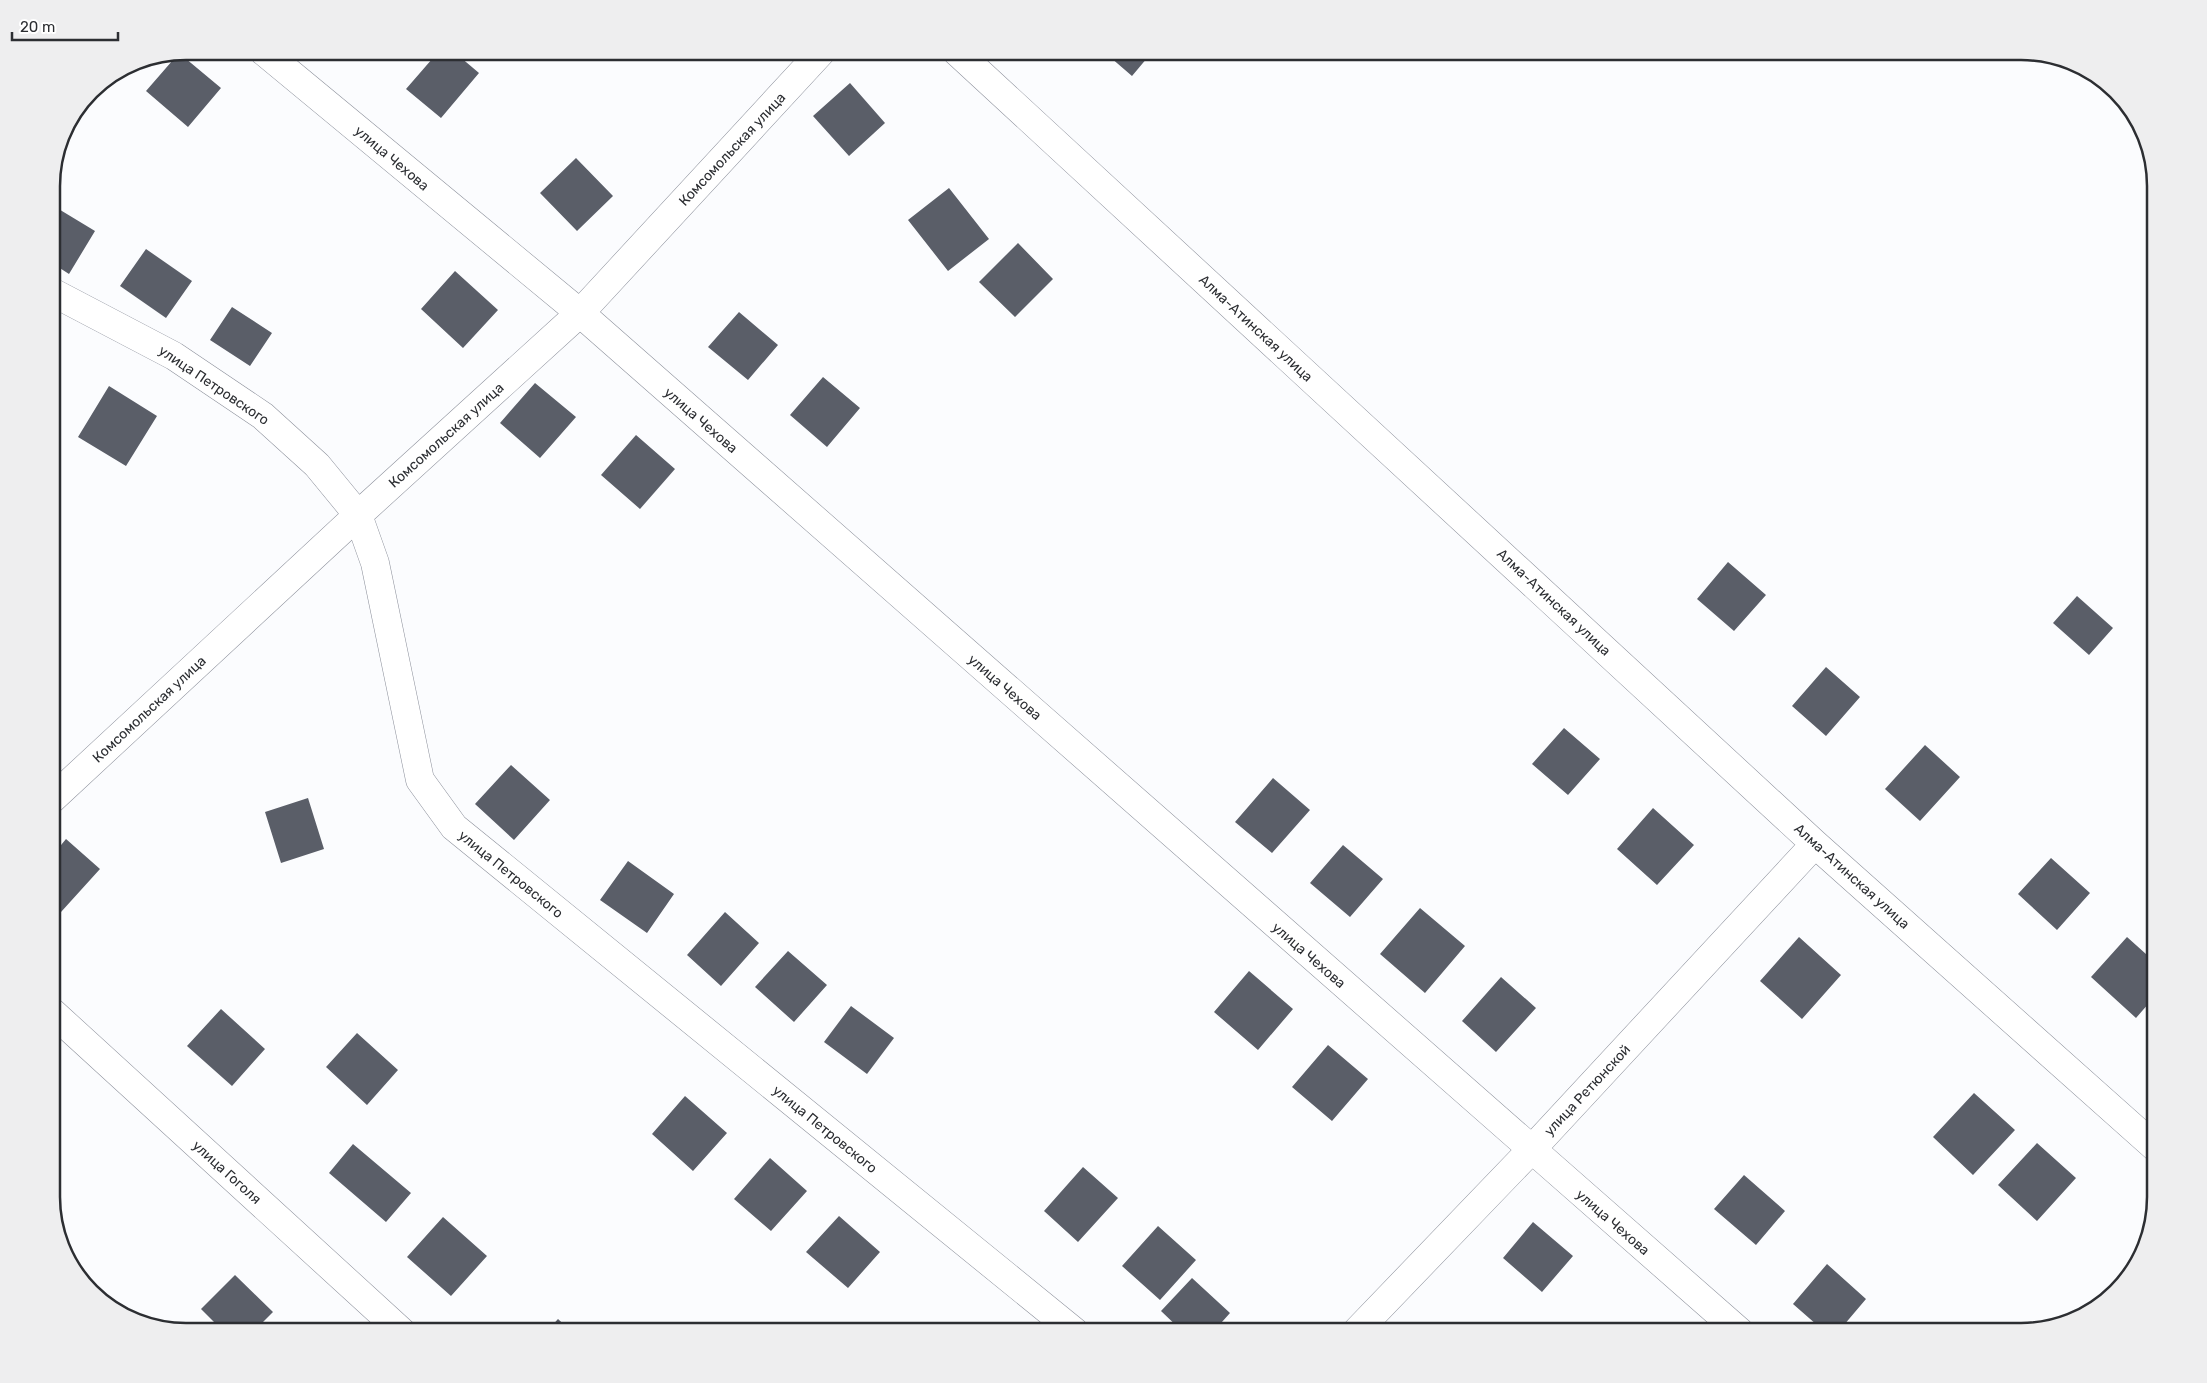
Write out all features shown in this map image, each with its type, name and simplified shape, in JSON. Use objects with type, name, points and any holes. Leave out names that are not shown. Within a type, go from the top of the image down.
[{"type":"street","name":"улица Чехова","points":[[274,60],[580,313],[1730,1323]]},
{"type":"street","name":"Комсомольская улица","points":[[60,792],[358,515],[580,313],[814,60]]},
{"type":"street","name":"Алма-Атинская улица","points":[[966,60],[1815,844],[2147,1140]]},
{"type":"street","name":"улица Петровского","points":[[60,296],[174,356],[263,416],[317,465],[358,515],[375,563],[420,780],[454,827],[1064,1323]]},
{"type":"street","name":"улица Ретюнской","points":[[1365,1323],[1531,1150],[1815,844]]},
{"type":"street","name":"улица Гоголя","points":[[60,1019],[392,1323]]},
{"type":"building","points":[[186,60],[221,88],[188,127],[146,91],[172,61]]},
{"type":"building","points":[[431,60],[464,60],[479,73],[441,118],[406,89]]},
{"type":"building","points":[[1113,60],[1145,60],[1132,76]]},
{"type":"building","points":[[850,83],[885,123],[849,156],[813,116]]},
{"type":"building","points":[[576,158],[613,196],[577,231],[540,193]]},
{"type":"building","points":[[949,188],[989,239],[948,271],[908,220]]},
{"type":"building","points":[[60,210],[95,231],[69,274],[60,268]]},
{"type":"building","points":[[1018,243],[1053,279],[1015,317],[979,282]]},
{"type":"building","points":[[146,249],[192,281],[166,318],[120,286]]},
{"type":"building","points":[[455,271],[498,310],[463,348],[421,309]]},
{"type":"building","points":[[232,307],[272,333],[250,366],[210,340]]},
{"type":"building","points":[[739,312],[778,345],[748,380],[708,347]]},
{"type":"building","points":[[823,377],[860,408],[827,447],[790,415]]},
{"type":"building","points":[[535,383],[576,417],[540,458],[500,423]]},
{"type":"building","points":[[109,386],[157,416],[126,466],[78,437]]},
{"type":"building","points":[[636,435],[675,469],[640,509],[601,475]]},
{"type":"building","points":[[1728,562],[1766,595],[1734,631],[1697,599]]},
{"type":"building","points":[[2077,596],[2113,628],[2089,655],[2053,623]]},
{"type":"building","points":[[1826,667],[1860,697],[1826,736],[1792,706]]},
{"type":"building","points":[[1564,728],[1600,759],[1568,795],[1532,764]]},
{"type":"building","points":[[1925,745],[1960,777],[1920,821],[1885,789]]},
{"type":"building","points":[[511,765],[550,800],[514,840],[475,804]]},
{"type":"building","points":[[1273,778],[1310,810],[1272,853],[1235,822]]},
{"type":"building","points":[[308,798],[324,849],[281,863],[265,812]]},
{"type":"building","points":[[1653,808],[1694,845],[1657,885],[1617,849]]},
{"type":"building","points":[[66,839],[100,869],[61,912],[60,911],[60,846]]},
{"type":"building","points":[[1343,845],[1383,879],[1350,917],[1310,883]]},
{"type":"building","points":[[2051,858],[2090,893],[2057,930],[2018,894]]},
{"type":"building","points":[[628,861],[674,894],[647,933],[600,900]]},
{"type":"building","points":[[1420,908],[1465,946],[1425,993],[1380,954]]},
{"type":"building","points":[[725,912],[759,943],[721,986],[687,955]]},
{"type":"building","points":[[1799,937],[1841,975],[1802,1019],[1760,981]]},
{"type":"building","points":[[2127,937],[2147,955],[2147,1005],[2136,1018],[2091,977]]},
{"type":"building","points":[[788,951],[827,985],[794,1022],[755,987]]},
{"type":"building","points":[[1249,971],[1293,1009],[1258,1050],[1214,1012]]},
{"type":"building","points":[[1501,977],[1536,1008],[1496,1052],[1462,1021]]},
{"type":"building","points":[[851,1006],[894,1038],[867,1074],[824,1042]]},
{"type":"building","points":[[221,1009],[265,1049],[232,1086],[187,1046]]},
{"type":"building","points":[[357,1033],[398,1070],[367,1105],[326,1067]]},
{"type":"building","points":[[1328,1045],[1368,1079],[1332,1121],[1292,1087]]},
{"type":"building","points":[[1974,1093],[2015,1130],[1973,1175],[1933,1137]]},
{"type":"building","points":[[685,1096],[727,1133],[693,1171],[652,1134]]},
{"type":"building","points":[[2037,1143],[2076,1178],[2037,1221],[1998,1185]]},
{"type":"building","points":[[353,1144],[411,1193],[386,1222],[329,1173]]},
{"type":"building","points":[[770,1158],[807,1191],[771,1231],[734,1199]]},
{"type":"building","points":[[1083,1167],[1118,1198],[1078,1242],[1044,1211]]},
{"type":"building","points":[[1744,1175],[1785,1211],[1756,1245],[1714,1209]]},
{"type":"building","points":[[839,1216],[880,1252],[848,1288],[806,1252]]},
{"type":"building","points":[[443,1217],[487,1256],[451,1296],[407,1257]]},
{"type":"building","points":[[1533,1222],[1573,1256],[1542,1292],[1503,1258]]},
{"type":"building","points":[[1158,1226],[1196,1260],[1160,1300],[1122,1266]]},
{"type":"building","points":[[1827,1264],[1866,1299],[1846,1323],[1815,1323],[1793,1304]]},
{"type":"building","points":[[235,1275],[273,1312],[262,1323],[215,1323],[201,1309]]},
{"type":"building","points":[[1192,1278],[1230,1313],[1221,1323],[1174,1323],[1161,1311]]},
{"type":"building","points":[[558,1319],[562,1323],[554,1323]]}]
